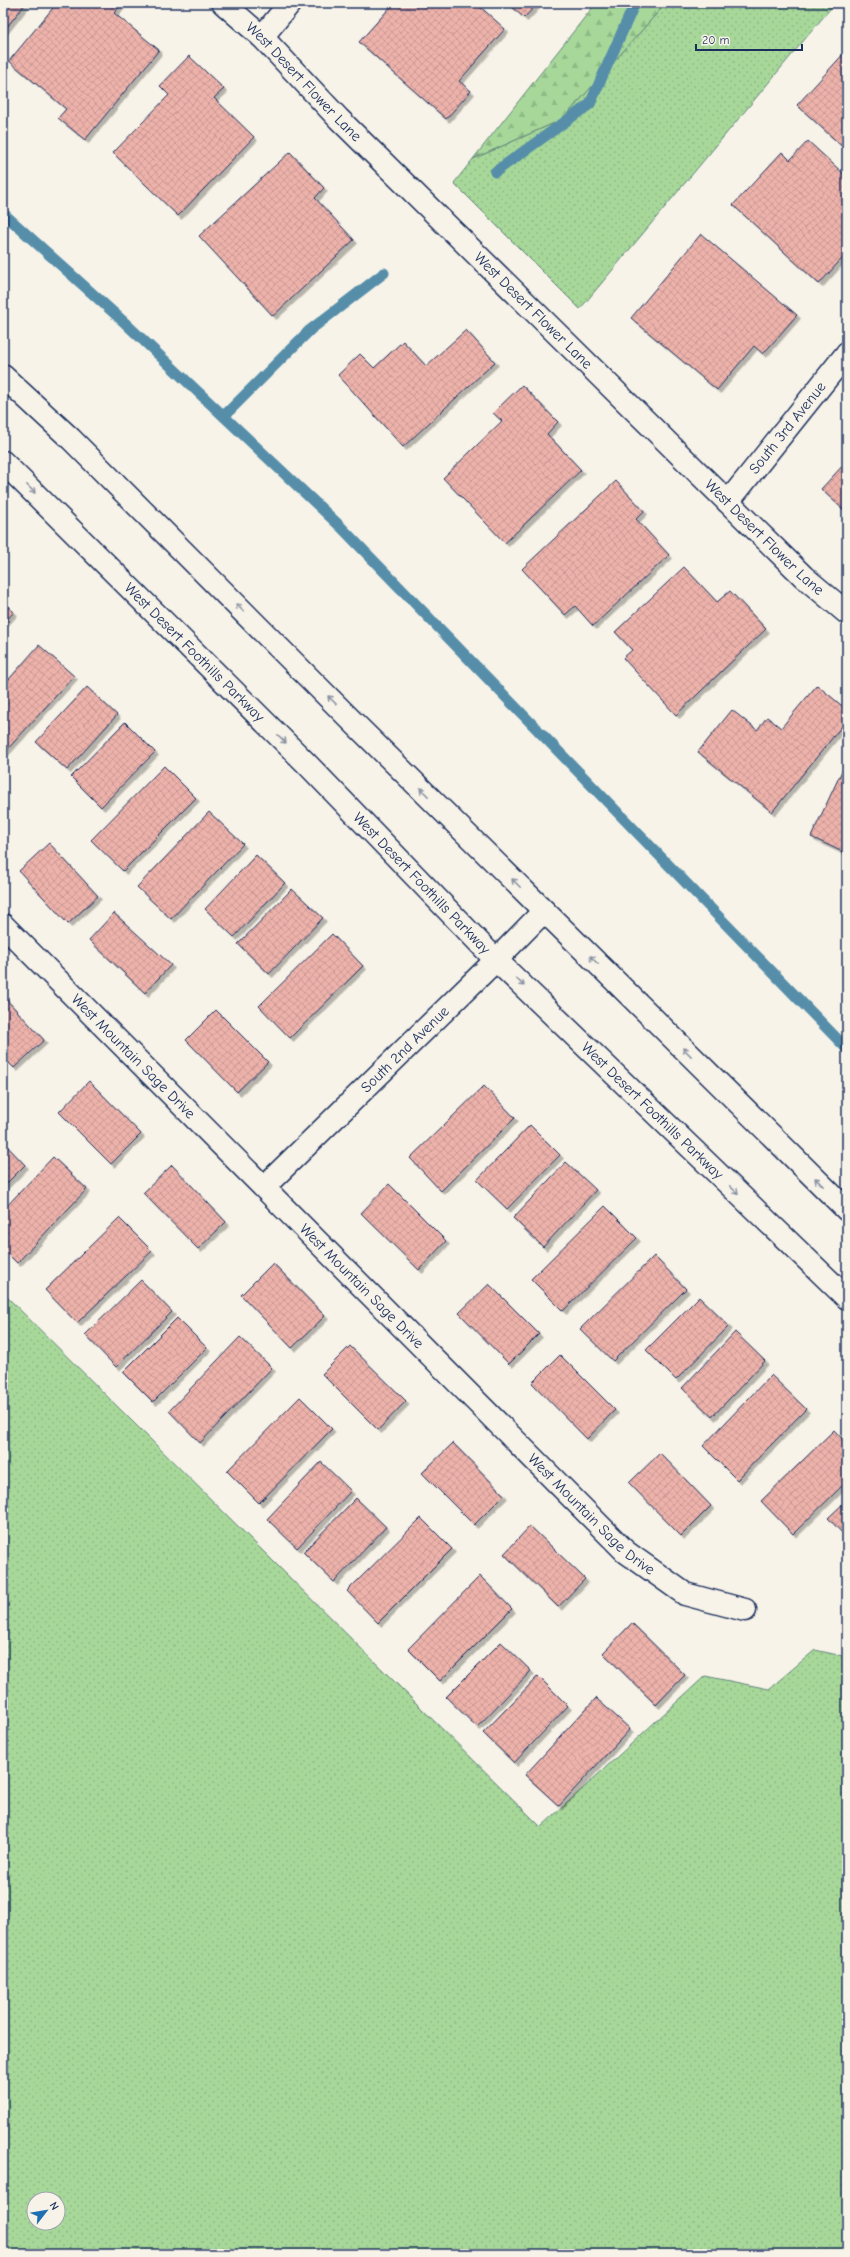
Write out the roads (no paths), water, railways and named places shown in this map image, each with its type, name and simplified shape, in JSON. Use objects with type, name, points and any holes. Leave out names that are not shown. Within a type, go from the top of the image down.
[{"type":"street","name":"West Desert Flower Lane","points":[[223,3],[262,37],[339,119],[804,577],[847,613]]},
{"type":"street","points":[[262,37],[290,3]]},
{"type":"street","name":"South 3rd Avenue","points":[[728,502],[847,353]]},
{"type":"street","points":[[3,376],[72,439],[544,911],[847,1210]]},
{"type":"street","name":"West Desert Foothills Parkway","points":[[3,462],[306,763],[496,960],[847,1298]]},
{"type":"street","name":"South 2nd Avenue","points":[[264,1187],[496,960],[544,911]]},
{"type":"street","name":"West Mountain Sage Drive","points":[[3,925],[626,1552],[685,1594],[745,1610]]},
{"type":"waterway","points":[[495,172],[590,104],[635,3]]},
{"type":"waterway","points":[[3,213],[124,322],[341,527],[847,1049]]},
{"type":"waterway","points":[[224,416],[310,330],[384,273]]}]
